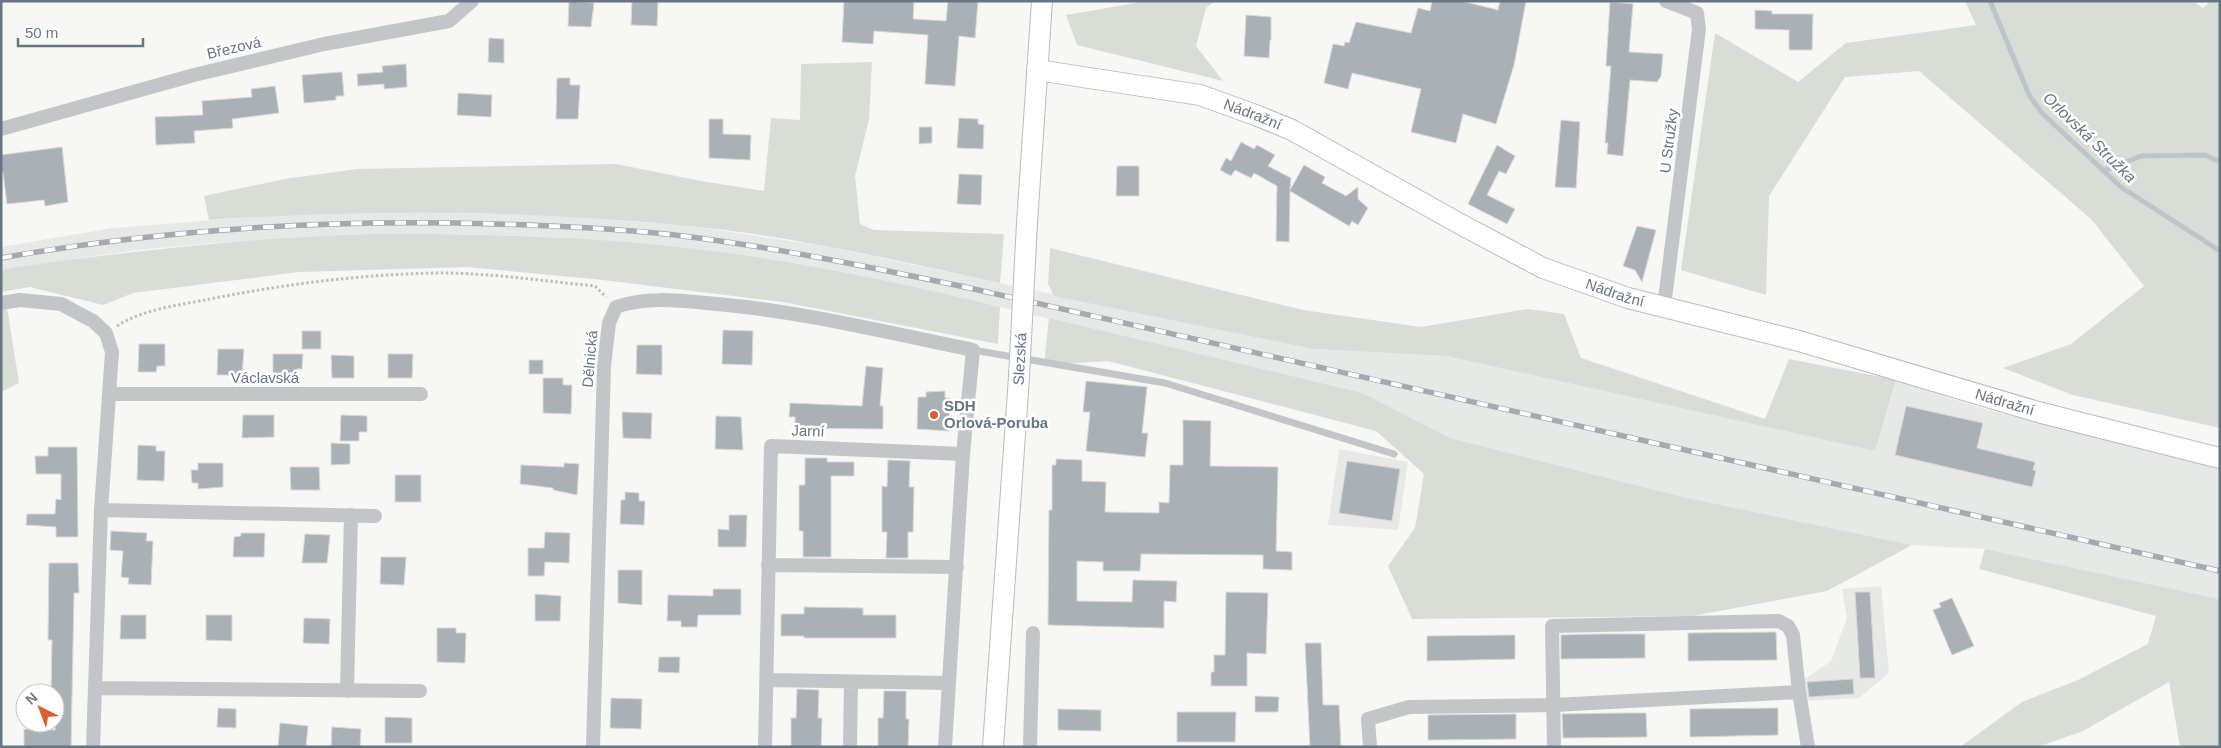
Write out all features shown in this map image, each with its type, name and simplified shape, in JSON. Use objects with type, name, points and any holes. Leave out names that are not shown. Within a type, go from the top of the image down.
[{"type":"street","name":"Březová","points":[[1,129],[194,75],[324,44],[448,20],[472,1]]},
{"type":"street","name":"Slezská","points":[[993,747],[1019,377],[1042,1]]},
{"type":"street","name":"U Stružky","points":[[1664,307],[1700,29],[1697,13],[1666,1]]},
{"type":"street","name":"Nádražní","points":[[1037,70],[1181,92],[1200,96],[1258,116],[1292,130],[1542,268],[1628,298],[1799,341],[2038,412],[2220,458]]},
{"type":"street","points":[[1,303],[20,300],[61,304],[93,321],[106,333],[112,352],[101,510],[94,747]]},
{"type":"street","points":[[616,307],[634,301],[670,300],[736,305],[805,316],[973,350],[963,454],[945,747]]},
{"type":"street","name":"Dělnická","points":[[593,747],[604,366],[609,323],[616,307]]},
{"type":"street","name":"Václavská","points":[[109,394],[421,394]]},
{"type":"street","name":"Jarní","points":[[765,747],[771,446],[963,454]]},
{"type":"street","points":[[101,510],[375,516]]},
{"type":"street","points":[[347,692],[351,515]]},
{"type":"street","points":[[768,565],[956,567]]},
{"type":"street","points":[[1554,747],[1552,626],[1779,621],[1788,626],[1793,635],[1799,692],[1808,747]]},
{"type":"street","points":[[1030,747],[1033,633]]},
{"type":"street","points":[[766,680],[949,682]]},
{"type":"street","points":[[850,747],[851,682]]},
{"type":"street","points":[[95,688],[347,692],[420,691]]},
{"type":"street","points":[[1370,747],[1368,719],[1409,707],[1554,705],[1799,692]]},
{"type":"lane","points":[[973,350],[1165,383],[1394,454]]},
{"type":"path","points":[[106,333],[128,318],[192,302],[319,280],[396,275],[441,273],[595,286],[616,307]]},
{"type":"shaded area","points":[[1138,1],[1215,1],[1206,8],[1196,46],[1223,81],[1077,45],[1066,15],[1136,3]]},
{"type":"shaded area","points":[[1965,1],[2193,1],[2203,8],[2211,1],[2220,1],[2220,428],[2073,395],[2003,368],[2071,344],[2144,286],[2091,219],[1919,71],[1845,77],[1769,196],[1766,295],[1681,270],[1715,33],[1798,82],[1846,43],[1976,25]]},
{"type":"shaded area","points":[[872,62],[869,119],[855,176],[860,224],[874,230],[1004,234],[1000,283],[845,250],[767,236],[728,230],[629,221],[509,214],[449,213],[329,214],[209,220],[204,196],[285,179],[357,169],[616,164],[764,191],[771,118],[800,120],[801,64]]},
{"type":"shaded area","points":[[378,212],[548,215],[691,226],[824,246],[1313,349],[1446,356],[1875,451],[1896,380],[1977,407],[2220,468],[2220,599],[1985,549],[1912,545],[1683,497],[1450,438],[1363,393],[962,298],[820,268],[688,248],[547,237],[462,234],[211,243],[129,251],[1,270],[1,247],[113,228],[293,214]]},
{"type":"shaded area","points":[[378,234],[572,238],[688,248],[806,265],[1000,307],[998,344],[783,302],[603,280],[467,267],[299,272],[133,293],[103,305],[30,287],[1,292],[1,270],[17,267],[197,245],[287,238]]},
{"type":"shaded area","points":[[1050,248],[1303,310],[1421,327],[1528,309],[1564,314],[1581,358],[1765,419],[1789,359],[1896,380],[1875,451],[1446,356],[1313,349],[1054,296],[1048,284]]},
{"type":"shaded area","points":[[6,301],[19,383],[1,392],[1,302]]},
{"type":"shaded area","points":[[1049,318],[1363,393],[1450,438],[1683,497],[1912,545],[1827,591],[1692,616],[1412,619],[1388,566],[1415,528],[1424,474],[1376,431],[1108,361],[1044,365]]},
{"type":"shaded area","points":[[1339,449],[1408,462],[1398,530],[1328,525]]},
{"type":"shaded area","points":[[1985,549],[2220,599],[2220,747],[2180,747],[2169,682],[2083,731],[2037,747],[1960,747],[2022,702],[2078,680],[2148,644],[2156,616],[1979,569]]},
{"type":"shaded area","points":[[1881,586],[1889,673],[1859,698],[1802,701],[1802,681],[1831,661],[1847,618],[1842,589]]},
{"type":"building","points":[[569,1],[594,3],[591,27],[568,26]]},
{"type":"building","points":[[632,1],[658,1],[657,26],[631,25]]},
{"type":"building","points":[[844,1],[914,1],[913,19],[946,21],[948,1],[978,1],[975,38],[959,36],[955,86],[925,84],[928,35],[874,31],[873,44],[842,42]]},
{"type":"building","points":[[1432,1],[1461,1],[1498,10],[1500,1],[1526,1],[1514,65],[1496,124],[1463,114],[1456,143],[1411,132],[1421,89],[1352,73],[1348,89],[1324,83],[1333,44],[1344,46],[1345,42],[1349,43],[1356,22],[1411,33],[1418,8],[1430,11]]},
{"type":"building","points":[[1610,2],[1633,4],[1629,52],[1663,54],[1661,76],[1657,82],[1630,80],[1623,156],[1607,154],[1608,143],[1605,143],[1611,66],[1606,66]]},
{"type":"building","points":[[1755,10],[1772,11],[1772,14],[1813,14],[1812,50],[1789,50],[1789,30],[1755,29]]},
{"type":"building","points":[[1246,15],[1271,17],[1269,58],[1244,56]]},
{"type":"building","points":[[489,38],[504,39],[504,63],[488,62]]},
{"type":"building","points":[[406,64],[407,87],[384,89],[384,84],[358,86],[357,74],[383,72],[382,66]]},
{"type":"building","points":[[342,72],[344,96],[336,96],[336,100],[304,103],[302,75]]},
{"type":"building","points":[[557,78],[570,78],[570,85],[580,85],[578,119],[556,119]]},
{"type":"building","points":[[275,86],[279,113],[232,119],[233,128],[194,131],[195,143],[156,145],[155,117],[203,115],[202,101],[252,97],[251,89]]},
{"type":"building","points":[[458,93],[492,95],[491,117],[457,115]]},
{"type":"building","points":[[959,118],[978,119],[978,124],[984,125],[983,149],[957,148]]},
{"type":"building","points":[[709,119],[723,119],[723,134],[751,135],[750,160],[709,158]]},
{"type":"building","points":[[1561,120],[1580,122],[1576,188],[1555,187]]},
{"type":"building","points":[[919,127],[932,127],[932,143],[919,144]]},
{"type":"building","points":[[1241,142],[1254,149],[1257,145],[1275,155],[1268,166],[1291,178],[1290,190],[1304,165],[1325,177],[1322,183],[1346,196],[1358,187],[1358,199],[1368,208],[1358,225],[1352,221],[1349,226],[1290,191],[1289,242],[1276,241],[1277,186],[1254,173],[1251,178],[1235,170],[1231,176],[1220,170],[1226,158],[1231,161]]},
{"type":"building","points":[[1497,145],[1515,156],[1506,174],[1499,171],[1487,195],[1515,209],[1507,224],[1468,204]]},
{"type":"building","points":[[62,147],[68,202],[45,206],[44,200],[7,204],[3,172],[1,172],[1,155]]},
{"type":"building","points":[[1117,166],[1139,166],[1139,196],[1116,196]]},
{"type":"building","points":[[959,174],[982,175],[981,205],[957,204]]},
{"type":"building","points":[[1637,226],[1656,230],[1642,282],[1635,270],[1623,266]]},
{"type":"building","points":[[723,330],[753,331],[752,365],[722,364]]},
{"type":"building","points":[[302,331],[321,331],[321,349],[302,349]]},
{"type":"building","points":[[139,344],[165,344],[165,366],[157,366],[156,372],[138,372]]},
{"type":"building","points":[[637,345],[662,345],[662,375],[636,374]]},
{"type":"building","points":[[218,349],[244,349],[242,375],[217,375]]},
{"type":"building","points":[[273,354],[303,354],[302,369],[297,369],[296,377],[273,377]]},
{"type":"building","points":[[388,354],[413,354],[412,378],[388,378]]},
{"type":"building","points":[[331,355],[354,356],[354,378],[332,378]]},
{"type":"building","points":[[529,360],[543,360],[543,374],[529,374]]},
{"type":"building","points":[[866,366],[883,368],[880,406],[883,406],[883,429],[795,428],[795,417],[789,417],[790,403],[862,406]]},
{"type":"building","points":[[543,378],[563,378],[563,385],[572,385],[571,414],[543,413]]},
{"type":"building","points":[[1086,381],[1147,387],[1142,433],[1148,433],[1145,457],[1086,451],[1090,412],[1083,412]]},
{"type":"building","points":[[945,391],[945,398],[950,398],[949,431],[917,429],[918,397],[926,397],[926,392]]},
{"type":"building","points":[[1906,406],[1983,423],[1977,448],[2035,462],[2033,470],[2036,471],[2032,487],[1895,455]]},
{"type":"building","points":[[622,412],[652,413],[651,439],[623,438]]},
{"type":"building","points":[[243,415],[274,415],[274,437],[242,438]]},
{"type":"building","points":[[341,415],[367,416],[367,432],[359,432],[359,441],[340,441]]},
{"type":"building","points":[[716,416],[741,417],[743,450],[715,449]]},
{"type":"building","points":[[1183,420],[1211,421],[1210,466],[1278,467],[1276,551],[1292,552],[1292,570],[1263,569],[1263,555],[1141,554],[1140,571],[1103,571],[1103,562],[1077,561],[1077,601],[1132,602],[1133,580],[1177,581],[1176,602],[1164,601],[1164,628],[1048,625],[1049,510],[1052,510],[1052,465],[1056,465],[1056,459],[1082,460],[1082,481],[1106,482],[1105,512],[1159,513],[1159,502],[1169,503],[1170,465],[1183,465]]},
{"type":"building","points":[[331,443],[350,444],[350,464],[331,465]]},
{"type":"building","points":[[138,445],[156,446],[156,451],[165,451],[164,481],[137,480]]},
{"type":"building","points":[[48,447],[77,447],[78,537],[56,537],[56,527],[26,525],[27,514],[55,514],[56,499],[61,500],[61,474],[36,474],[35,456],[48,456]]},
{"type":"building","points":[[805,458],[827,458],[827,462],[854,462],[854,476],[831,476],[831,557],[803,557],[803,531],[799,531],[799,485],[805,485]]},
{"type":"building","points":[[888,460],[910,461],[909,487],[914,487],[913,532],[908,532],[908,558],[886,558],[887,532],[882,532],[882,486],[887,487]]},
{"type":"building","points":[[1347,461],[1400,469],[1392,521],[1339,513]]},
{"type":"building","points":[[198,463],[223,463],[223,487],[198,489],[198,483],[192,483],[191,470],[198,470]]},
{"type":"building","points":[[564,463],[579,464],[577,495],[553,490],[553,488],[520,484],[521,465],[564,467]]},
{"type":"building","points":[[290,467],[319,467],[320,490],[291,490]]},
{"type":"building","points":[[395,475],[421,475],[421,502],[395,502]]},
{"type":"building","points":[[625,492],[639,493],[639,501],[645,501],[644,525],[620,524],[621,500],[625,500]]},
{"type":"building","points":[[729,515],[747,515],[746,547],[718,547],[718,529],[729,530]]},
{"type":"building","points":[[111,531],[147,533],[146,541],[153,541],[151,585],[128,584],[129,578],[121,577],[123,551],[110,550]]},
{"type":"building","points":[[545,532],[570,533],[569,563],[545,562],[544,576],[528,576],[528,548],[544,548]]},
{"type":"building","points":[[241,533],[265,533],[264,557],[233,557],[234,537],[241,536]]},
{"type":"building","points":[[305,534],[330,535],[327,563],[302,563]]},
{"type":"building","points":[[381,557],[406,557],[404,585],[380,584]]},
{"type":"building","points":[[49,563],[78,563],[79,593],[74,593],[71,747],[24,747],[24,733],[65,733],[65,683],[51,683],[52,640],[48,640]]},
{"type":"building","points":[[618,570],[642,570],[642,605],[618,603]]},
{"type":"building","points":[[713,589],[741,589],[741,615],[698,615],[697,627],[681,627],[681,621],[667,621],[668,595],[713,596]]},
{"type":"building","points":[[1226,592],[1268,593],[1266,654],[1247,653],[1247,686],[1211,686],[1211,672],[1214,672],[1214,655],[1225,655]]},
{"type":"building","points":[[1855,592],[1870,592],[1875,678],[1860,678]]},
{"type":"building","points":[[535,594],[561,596],[560,621],[535,621]]},
{"type":"building","points":[[1952,598],[1974,646],[1952,655],[1933,610],[1941,607],[1939,603]]},
{"type":"building","points":[[804,607],[863,608],[863,615],[896,615],[896,638],[804,638],[804,636],[781,636],[781,614],[804,614]]},
{"type":"building","points":[[121,615],[146,615],[146,639],[120,639]]},
{"type":"building","points":[[206,615],[232,615],[232,641],[206,640]]},
{"type":"building","points":[[304,618],[330,619],[329,644],[303,643]]},
{"type":"building","points":[[437,628],[456,628],[456,633],[466,633],[465,663],[437,662]]},
{"type":"building","points":[[1776,632],[1777,660],[1688,661],[1688,633]]},
{"type":"building","points":[[1645,634],[1645,658],[1561,659],[1561,635]]},
{"type":"building","points":[[1515,635],[1515,659],[1427,661],[1427,636]]},
{"type":"building","points":[[1305,643],[1321,643],[1323,705],[1339,705],[1341,747],[1310,747]]},
{"type":"building","points":[[659,657],[680,657],[679,673],[658,672]]},
{"type":"building","points":[[1853,679],[1854,694],[1809,697],[1807,682]]},
{"type":"building","points":[[797,689],[819,690],[818,718],[822,718],[821,747],[791,747],[791,718],[796,718]]},
{"type":"building","points":[[884,691],[906,691],[906,719],[909,719],[908,747],[878,747],[878,718],[883,718]]},
{"type":"building","points":[[1255,696],[1279,697],[1278,712],[1255,712]]},
{"type":"building","points":[[611,698],[642,699],[641,729],[610,728]]},
{"type":"building","points":[[218,708],[236,709],[236,728],[217,727]]},
{"type":"building","points":[[1778,708],[1778,735],[1690,737],[1690,709]]},
{"type":"building","points":[[1058,709],[1101,710],[1101,731],[1058,730]]},
{"type":"building","points":[[1177,712],[1236,712],[1235,742],[1177,742]]},
{"type":"building","points":[[1646,713],[1647,737],[1563,738],[1562,714]]},
{"type":"building","points":[[1516,714],[1516,739],[1428,740],[1428,715]]},
{"type":"building","points":[[385,717],[412,718],[412,743],[385,743]]},
{"type":"building","points":[[280,723],[308,726],[306,747],[278,747]]},
{"type":"building","points":[[332,727],[361,729],[360,747],[331,747]]},
{"type":"waterway","name":"Orlovská Stružka","points":[[1990,1],[2029,95],[2042,113],[2121,187],[2220,251]]},
{"type":"waterway","points":[[2103,171],[2141,156],[2205,155],[2220,162]]},
{"type":"railway","points":[[1,258],[62,248],[186,233],[248,228],[372,223],[497,224],[570,227],[691,237],[829,259],[965,287],[2220,571]]},
{"type":"place","name":"SDH Orlová-Poruba","points":[[934,415]]}]
